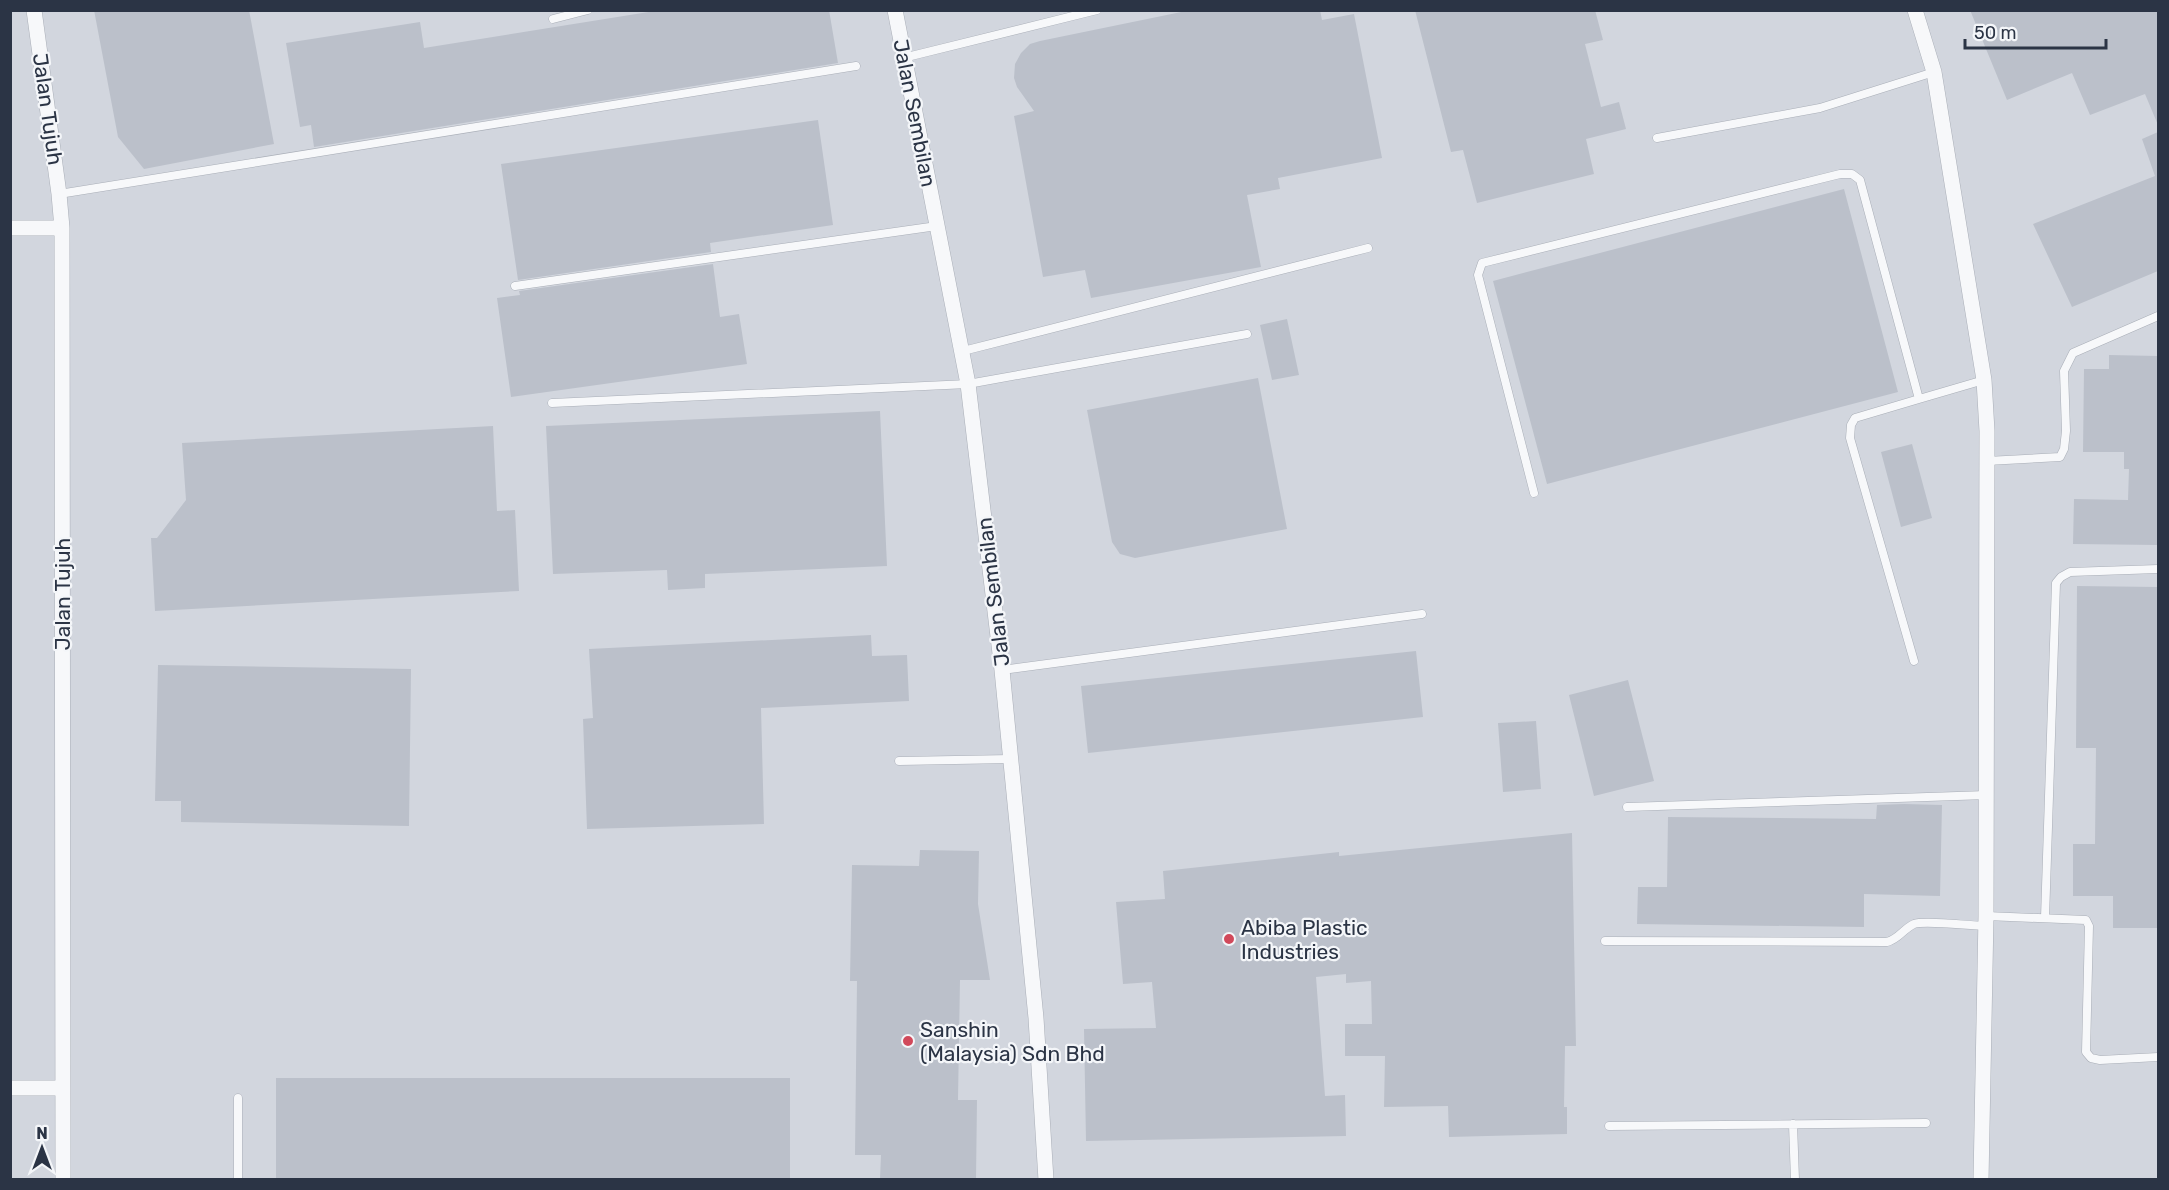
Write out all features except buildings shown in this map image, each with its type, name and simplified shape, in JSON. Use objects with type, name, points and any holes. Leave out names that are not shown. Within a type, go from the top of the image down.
[{"type":"street","name":"Jalan Tujuh","points":[[34,10],[62,228],[63,1179]]},
{"type":"street","name":"Jalan Sembilan","points":[[895,10],[968,384],[1011,759],[1036,1018],[1046,1179]]},
{"type":"street","points":[[1916,10],[1934,72],[1984,380],[1987,461],[1986,795],[1980,1179]]},
{"type":"street","points":[[10,228],[62,228]]},
{"type":"street","points":[[10,1088],[63,1088]]},
{"type":"lane","points":[[553,19],[588,10]]},
{"type":"lane","points":[[903,58],[1097,10]]},
{"type":"lane","points":[[59,194],[856,66]]},
{"type":"lane","points":[[1657,138],[1820,108],[1934,72]]},
{"type":"lane","points":[[1534,493],[1478,275],[1482,263],[1840,174],[1852,174],[1860,180],[1919,399]]},
{"type":"lane","points":[[515,286],[938,226]]},
{"type":"lane","points":[[963,351],[1368,248]]},
{"type":"lane","points":[[1987,461],[2061,457],[2066,431],[2064,371],[2073,353],[2158,316]]},
{"type":"lane","points":[[552,403],[968,384],[1247,334]]},
{"type":"lane","points":[[1914,661],[1850,438],[1851,425],[1855,418],[1984,380]]},
{"type":"lane","points":[[2045,918],[2056,583],[2070,572],[2158,569]]},
{"type":"lane","points":[[1002,670],[1422,614]]},
{"type":"lane","points":[[899,761],[1011,759]]},
{"type":"lane","points":[[1627,807],[1986,795]]},
{"type":"lane","points":[[1605,941],[1887,942],[1896,940],[1916,923],[2078,918],[2086,920],[2089,926],[2086,1052],[2091,1058],[2100,1060],[2158,1057]]},
{"type":"lane","points":[[238,1098],[238,1179]]},
{"type":"lane","points":[[1609,1126],[1926,1123]]},
{"type":"lane","points":[[1793,1124],[1795,1179]]},
{"type":"shaded area","points":[[11,11],[2158,11],[2158,1179],[11,1179]]},
{"type":"place","name":"Abiba Plastic Industries","points":[[1229,939]]},
{"type":"place","name":"Sanshin (Malaysia) Sdn Bhd","points":[[908,1041]]}]
